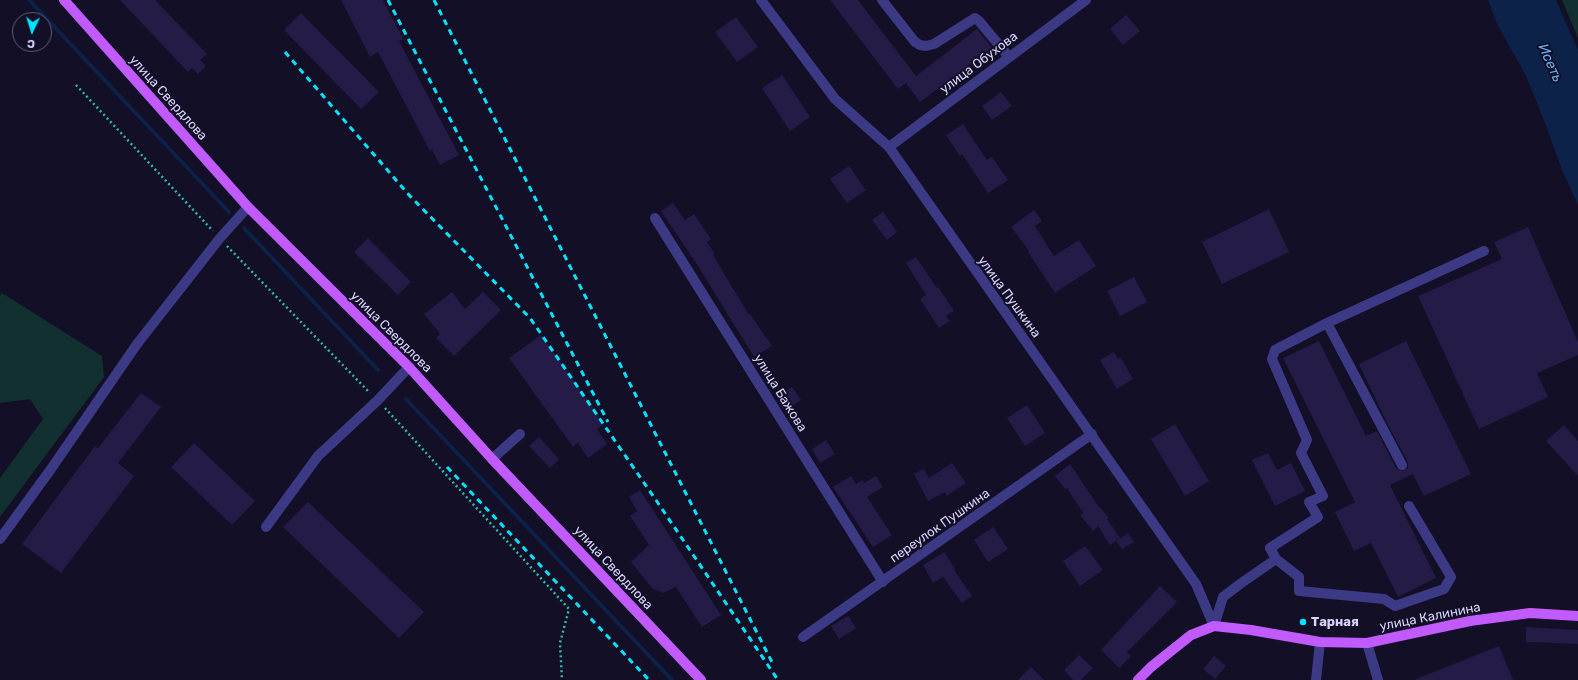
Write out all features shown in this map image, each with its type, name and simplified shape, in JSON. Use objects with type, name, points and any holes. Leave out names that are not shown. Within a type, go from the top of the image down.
[{"type":"main road","name":"улица Свердлова","points":[[64,0],[248,207],[408,367],[492,460],[701,680]]},
{"type":"main road","name":"улица Калинина","points":[[1138,680],[1151,667],[1191,635],[1214,626],[1251,630],[1320,642],[1368,643],[1470,621],[1530,613],[1578,616]]},
{"type":"street","name":"улица Пушкина","points":[[761,0],[835,99],[889,148],[1092,434],[1196,584],[1214,626]]},
{"type":"street","points":[[882,0],[915,42],[920,45],[926,46],[934,44],[975,18],[1009,57]]},
{"type":"street","name":"улица Обухова","points":[[889,148],[1086,0]]},
{"type":"street","points":[[0,539],[137,344],[220,238],[248,207]]},
{"type":"street","name":"улица Бажова","points":[[655,218],[883,582]]},
{"type":"street","points":[[1410,506],[1451,577],[1444,588],[1396,606],[1384,599],[1299,591],[1299,577],[1276,559],[1270,548],[1318,517],[1309,502],[1323,496],[1301,453],[1307,440],[1272,359],[1276,350],[1327,323],[1484,251]]},
{"type":"street","points":[[1327,323],[1402,465]]},
{"type":"street","points":[[266,527],[318,456],[378,400],[408,367]]},
{"type":"street","points":[[492,460],[520,434]]},
{"type":"street","name":"переулок Пушкина","points":[[803,637],[1092,434]]},
{"type":"street","points":[[1214,626],[1223,597],[1276,559]]},
{"type":"street","points":[[1316,680],[1320,642]]},
{"type":"street","points":[[1368,643],[1378,680]]},
{"type":"path","points":[[378,400],[569,608],[560,643],[562,680]]},
{"type":"green space","points":[[1562,0],[1578,0],[1578,38]]},
{"type":"green space","points":[[2,293],[102,356],[104,377],[0,517],[0,478],[43,419],[30,399],[0,403],[0,296]]},
{"type":"water","name":"Исеть","points":[[1488,0],[1556,0],[1578,50],[1578,205],[1562,170],[1525,74],[1497,24]]},
{"type":"building","points":[[120,0],[155,0],[207,54],[200,60],[206,66],[198,74],[192,68],[188,72]]},
{"type":"building","points":[[341,0],[383,0],[403,39],[399,41],[459,155],[440,165],[432,150],[430,151],[378,52],[370,57]]},
{"type":"building","points":[[830,0],[858,0],[916,76],[977,29],[992,48],[920,102],[906,83],[898,89]]},
{"type":"building","points":[[301,13],[379,92],[361,109],[284,30]]},
{"type":"building","points":[[1126,15],[1140,31],[1123,45],[1110,29]]},
{"type":"building","points":[[736,17],[758,47],[737,62],[715,32]]},
{"type":"building","points":[[782,75],[810,117],[790,131],[762,88]]},
{"type":"building","points":[[1001,92],[1012,106],[992,120],[982,106]]},
{"type":"building","points":[[963,124],[987,160],[992,157],[1008,180],[988,193],[962,154],[960,156],[946,135]]},
{"type":"building","points":[[849,166],[866,190],[847,203],[830,179]]},
{"type":"building","points":[[673,203],[685,220],[694,214],[711,239],[707,242],[715,254],[713,255],[749,315],[750,314],[772,346],[754,357],[698,266],[661,211]]},
{"type":"building","points":[[1269,209],[1289,252],[1222,284],[1202,242]]},
{"type":"building","points":[[1034,210],[1042,221],[1035,226],[1054,256],[1079,240],[1096,266],[1055,293],[1028,252],[1029,251],[1011,227]]},
{"type":"building","points":[[883,212],[897,232],[887,240],[872,220]]},
{"type":"building","points":[[1528,227],[1578,342],[1578,355],[1537,373],[1548,397],[1479,429],[1418,296],[1502,259],[1494,242]]},
{"type":"building","points":[[368,238],[411,282],[398,295],[354,252]]},
{"type":"building","points":[[916,257],[954,311],[946,316],[950,321],[939,328],[920,299],[926,295],[906,263]]},
{"type":"building","points":[[1134,277],[1147,302],[1120,316],[1107,291]]},
{"type":"building","points":[[452,292],[465,309],[483,292],[501,310],[454,356],[436,338],[440,334],[424,314]]},
{"type":"building","points":[[541,335],[605,424],[597,429],[607,444],[588,458],[578,443],[573,447],[509,358]]},
{"type":"building","points":[[1319,341],[1366,436],[1377,431],[1396,468],[1402,471],[1408,468],[1408,462],[1388,425],[1359,364],[1406,341],[1471,474],[1424,496],[1413,474],[1390,485],[1436,578],[1398,597],[1371,543],[1354,551],[1335,512],[1355,502],[1283,358]]},
{"type":"building","points":[[1114,352],[1118,359],[1121,358],[1133,379],[1117,389],[1100,360]]},
{"type":"building","points":[[792,387],[801,400],[784,411],[776,397]]},
{"type":"building","points":[[141,393],[161,407],[118,463],[134,476],[61,573],[22,544],[95,446],[98,448]]},
{"type":"building","points":[[1027,405],[1045,433],[1025,446],[1007,418]]},
{"type":"building","points":[[1175,424],[1209,481],[1185,496],[1151,439]]},
{"type":"building","points":[[1564,425],[1578,441],[1578,476],[1546,441]]},
{"type":"building","points":[[539,437],[559,459],[550,468],[529,446]]},
{"type":"building","points":[[826,440],[835,454],[820,463],[812,449]]},
{"type":"building","points":[[194,443],[255,501],[232,525],[171,467]]},
{"type":"building","points":[[1268,453],[1277,470],[1291,463],[1305,491],[1275,506],[1252,460]]},
{"type":"building","points":[[952,463],[966,483],[947,496],[945,492],[928,501],[914,474],[924,469],[929,478]]},
{"type":"building","points":[[1070,464],[1096,503],[1109,518],[1107,519],[1120,538],[1110,545],[1098,526],[1093,531],[1080,515],[1083,513],[1067,488],[1065,489],[1055,476]]},
{"type":"building","points":[[851,476],[856,484],[862,480],[864,483],[876,476],[883,487],[867,497],[892,535],[873,547],[833,487]]},
{"type":"building","points":[[640,490],[721,615],[702,627],[676,587],[663,593],[652,588],[631,562],[649,545],[630,516],[637,511],[629,497]]},
{"type":"building","points":[[308,502],[424,612],[399,638],[283,527]]},
{"type":"building","points":[[993,527],[1008,549],[988,562],[974,540]]},
{"type":"building","points":[[1128,533],[1134,542],[1122,549],[1116,541]]},
{"type":"building","points":[[1085,546],[1103,570],[1080,586],[1063,561]]},
{"type":"building","points":[[944,552],[955,569],[954,570],[972,596],[962,603],[943,577],[933,583],[923,565]]},
{"type":"building","points":[[1160,586],[1177,602],[1127,652],[1131,656],[1119,668],[1101,650]]},
{"type":"building","points":[[848,616],[856,628],[839,639],[831,626]]},
{"type":"building","points":[[1526,627],[1578,630],[1578,644],[1526,642]]},
{"type":"building","points":[[1499,646],[1513,680],[1416,680],[1416,679]]},
{"type":"building","points":[[1079,655],[1093,668],[1081,680],[1073,680],[1064,670]]},
{"type":"building","points":[[1214,656],[1226,666],[1215,679],[1203,669]]},
{"type":"building","points":[[1031,667],[1044,680],[1018,680]]},
{"type":"waterway","points":[[29,0],[229,212]]},
{"type":"waterway","points":[[244,228],[378,370]]},
{"type":"waterway","points":[[406,399],[672,680]]},
{"type":"railway","points":[[388,0],[608,422]]},
{"type":"railway","points":[[434,0],[773,664]]},
{"type":"railway","points":[[285,52],[409,195],[530,318],[778,680]]},
{"type":"railway","points":[[447,467],[649,680]]},
{"type":"place","name":"Тарная","points":[[1303,622]]}]
